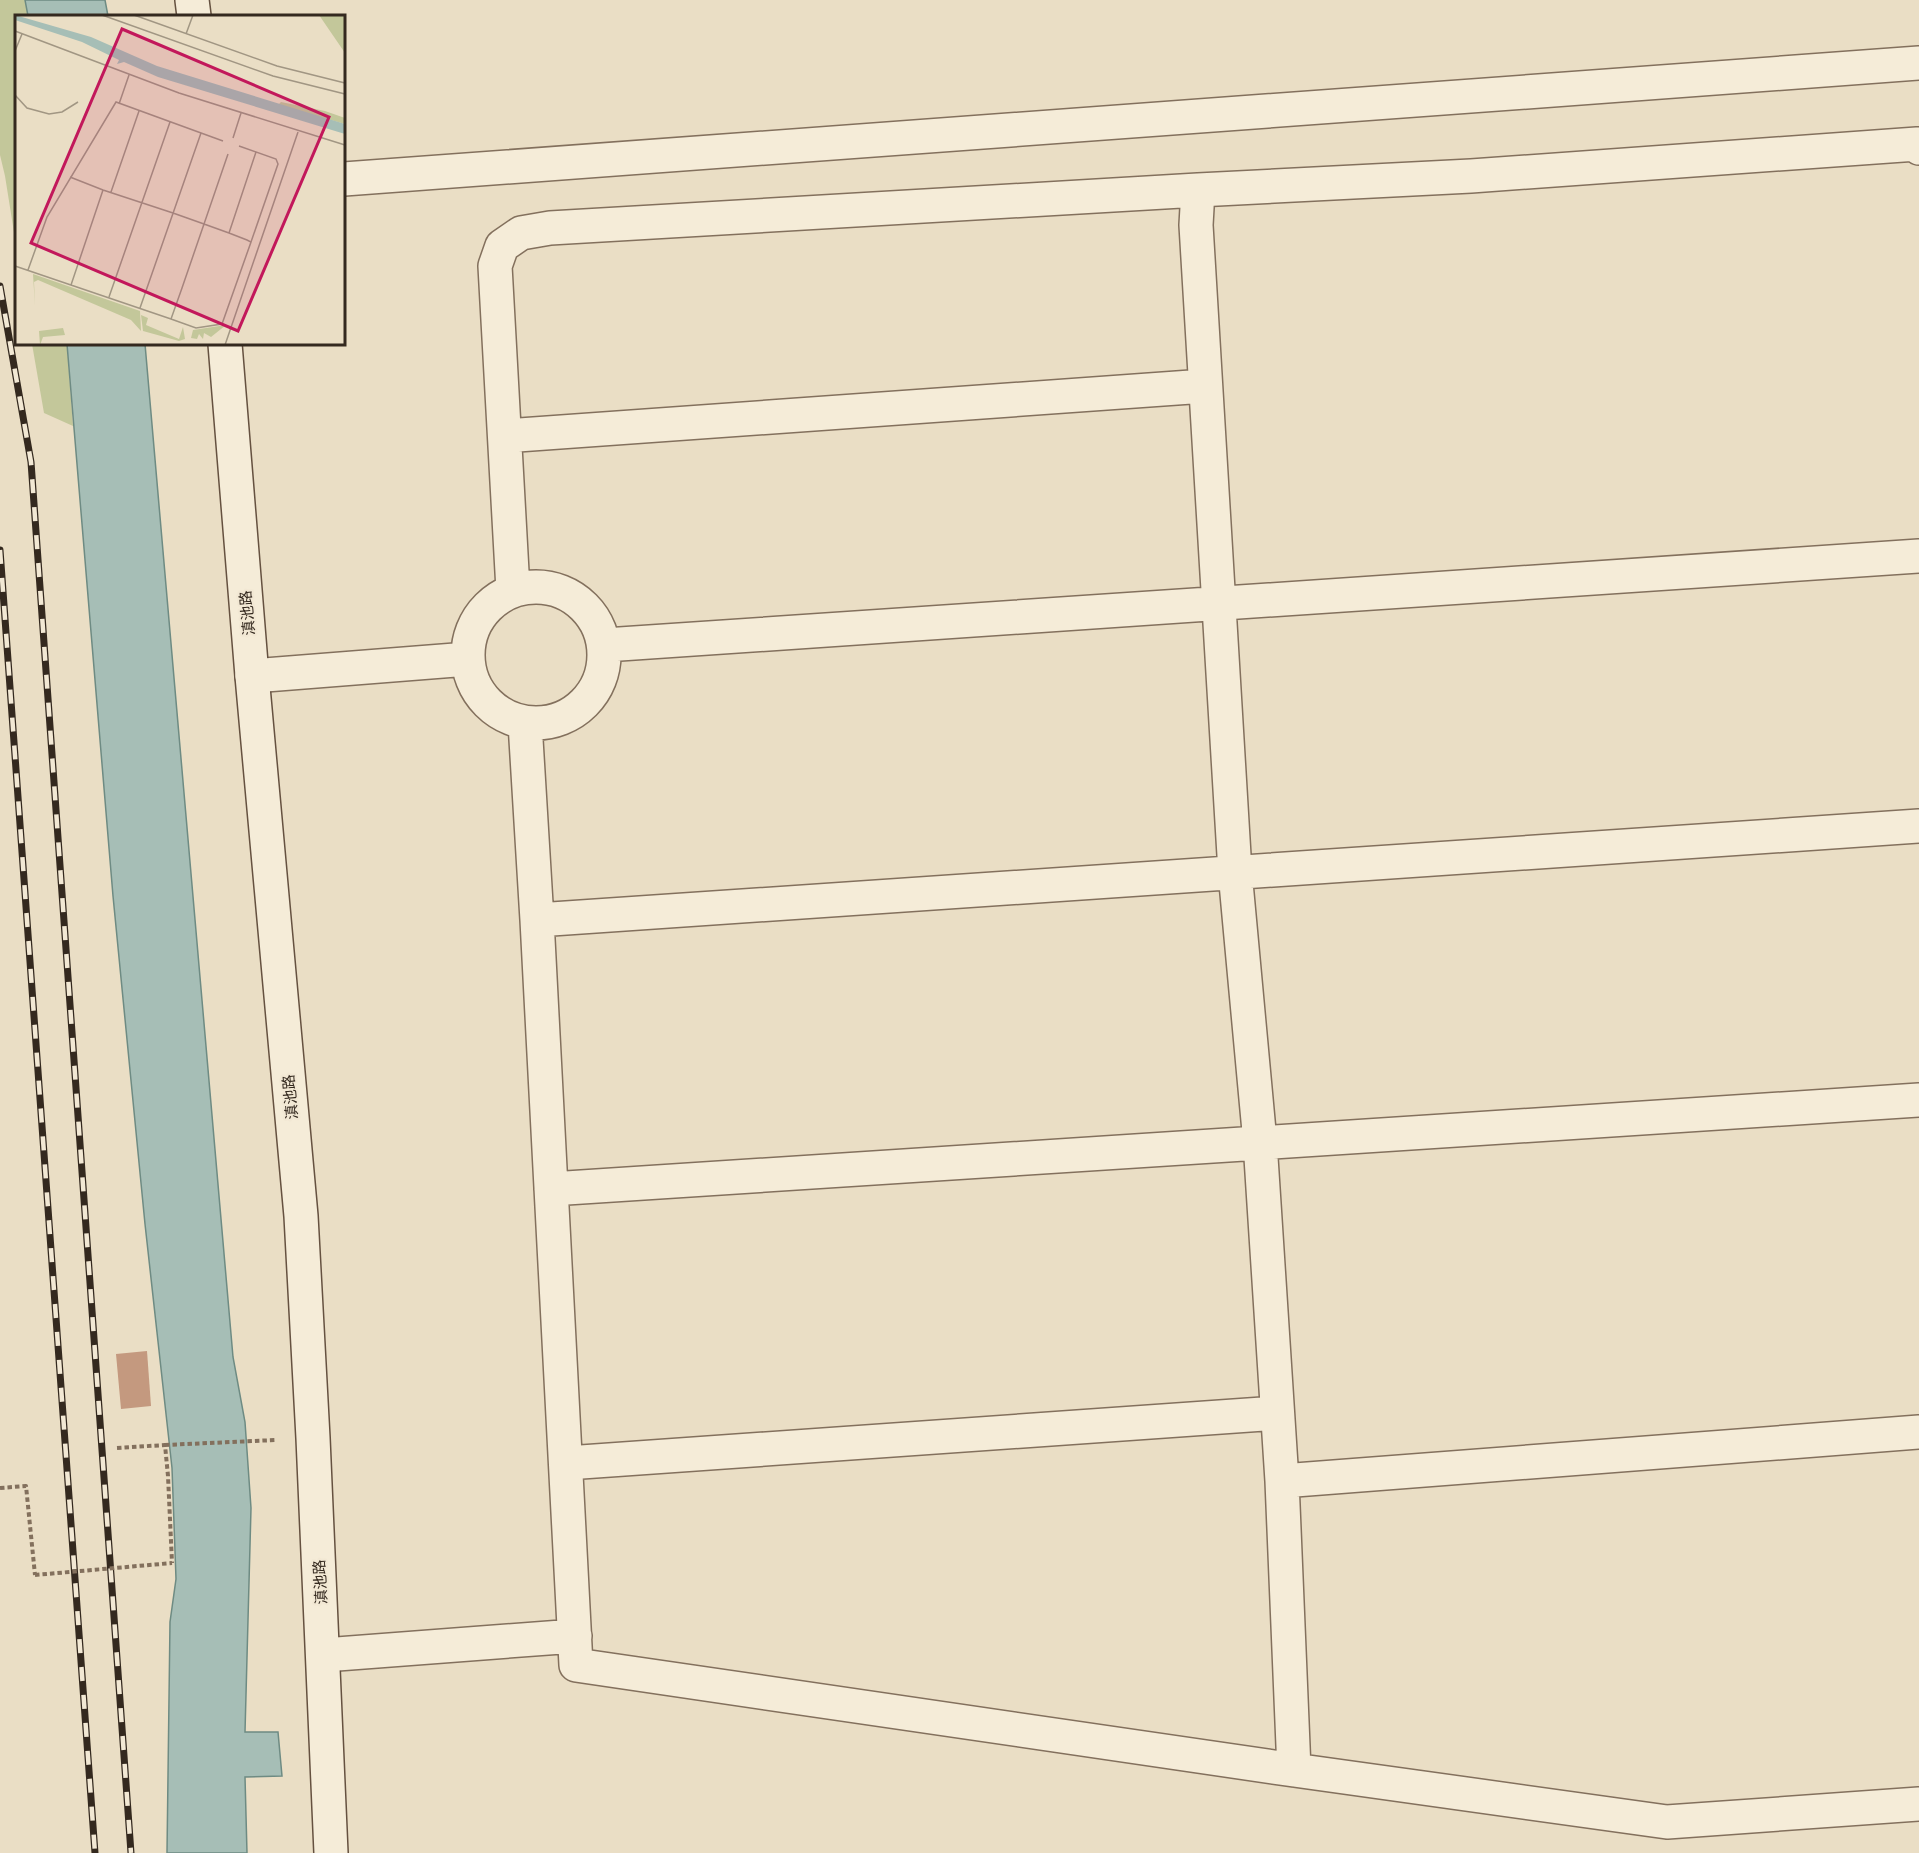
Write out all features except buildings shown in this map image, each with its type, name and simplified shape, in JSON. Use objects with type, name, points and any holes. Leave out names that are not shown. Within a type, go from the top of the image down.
[{"type":"street","points":[[192,0],[194,15]]},
{"type":"street","points":[[345,179],[1919,63]]},
{"type":"street","points":[[513,591],[495,266],[502,246],[521,233],[550,228],[1471,176],[1917,144],[1919,148]]},
{"type":"street","points":[[1198,190],[1196,225],[1235,872],[1260,1142],[1282,1481],[1294,1770]]},
{"type":"street","name":"滇池路","points":[[225,345],[252,676],[301,1216],[324,1655],[331,1853]]},
{"type":"street","points":[[505,436],[1205,386]]},
{"type":"street","points":[[605,645],[1919,556]]},
{"type":"street","points":[[535,586],[556,589],[576,599],[592,615],[605,645],[601,677],[590,698],[572,713],[550,722],[525,723],[505,715],[486,701],[474,681],[468,659],[470,637],[479,617],[494,601],[513,591],[535,586]]},
{"type":"street","points":[[252,676],[468,659]]},
{"type":"street","points":[[525,723],[567,1463],[576,1665],[1667,1822],[1919,1804]]},
{"type":"street","points":[[537,920],[1919,825]]},
{"type":"street","points":[[551,1189],[1919,1100]]},
{"type":"street","points":[[567,1463],[1277,1413]]},
{"type":"street","points":[[1282,1481],[1919,1432]]},
{"type":"street","points":[[324,1655],[575,1636]]},
{"type":"path","points":[[117,1448],[276,1440]]},
{"type":"path","points":[[0,1488],[26,1486],[35,1575],[172,1563],[165,1445]]},
{"type":"green space","points":[[0,0],[25,0],[28,15],[15,15],[15,239],[0,155]]},
{"type":"green space","points":[[32,345],[67,345],[73,426],[44,413]]},
{"type":"water","points":[[25,0],[105,0],[108,15],[28,15]]},
{"type":"water","points":[[67,345],[145,345],[233,1357],[245,1422],[251,1508],[245,1732],[278,1732],[282,1776],[245,1777],[247,1853],[167,1853],[170,1622],[176,1579],[172,1468],[145,1224],[113,896]]},
{"type":"railway","points":[[0,286],[31,462],[131,1853]]},
{"type":"railway","points":[[0,550],[95,1853]]}]
